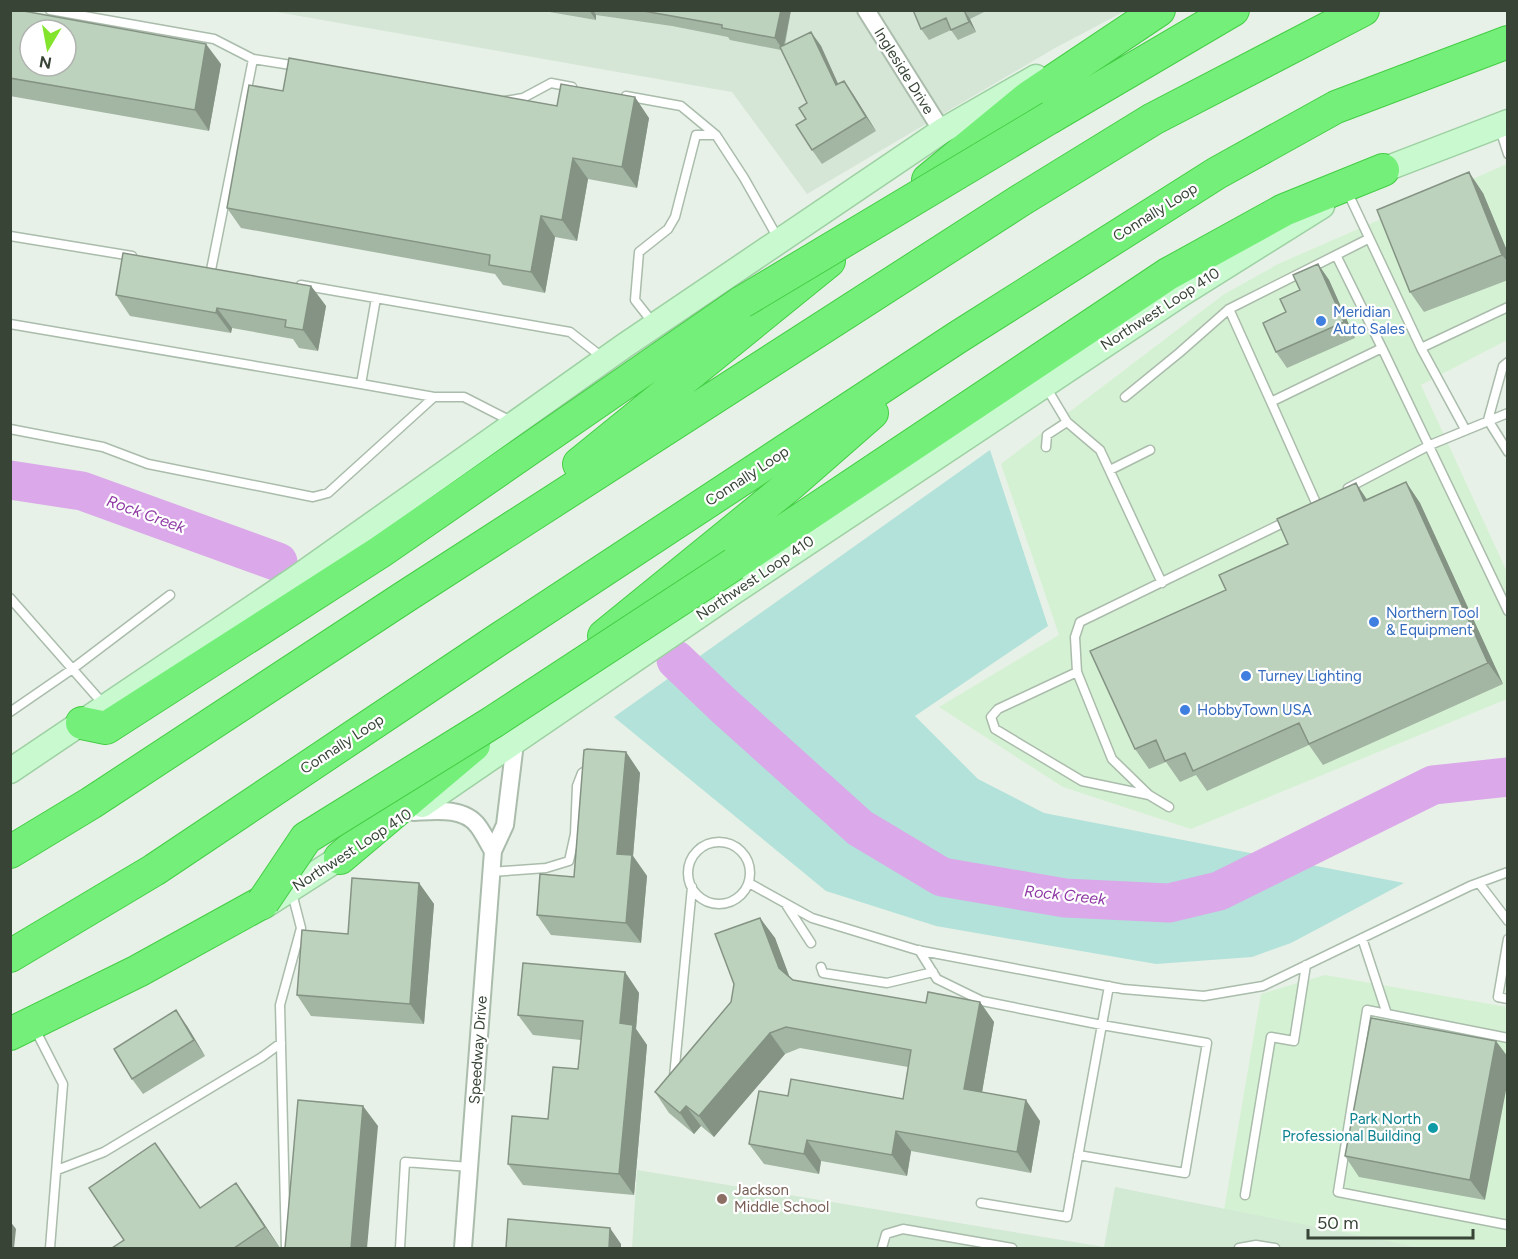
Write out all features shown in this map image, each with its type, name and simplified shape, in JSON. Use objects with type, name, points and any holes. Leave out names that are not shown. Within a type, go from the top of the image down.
[{"type":"highway","points":[[457,564],[1029,97],[1159,10]]},
{"type":"highway","points":[[94,715],[106,728],[380,552],[742,302],[1233,10]]},
{"type":"highway","points":[[10,852],[91,803],[1021,200],[1152,119],[1363,10]]},
{"type":"highway","name":"Connally Loop","points":[[10,956],[154,870],[499,639],[958,337],[1217,173],[1336,107],[1508,42]]},
{"type":"highway","points":[[24,1035],[263,902],[306,838],[493,722],[1168,274],[1284,210],[1383,170]]},
{"type":"highway","points":[[340,858],[602,638],[792,483],[958,337]]},
{"type":"main road","points":[[12,767],[94,715],[292,581],[605,360],[942,131],[1153,10]]},
{"type":"main road","name":"Northwest Loop 410","points":[[10,1050],[24,1035],[120,990],[243,919],[412,812],[732,593],[1183,293],[1347,191],[1383,170],[1503,124]]},
{"type":"street","name":"Ingleside Drive","points":[[866,10],[942,131]]},
{"type":"street","name":"Speedway Drive","points":[[463,1248],[493,851],[504,825],[514,743]]},
{"type":"street","points":[[412,812],[445,810],[465,815],[477,824],[493,851]]},
{"type":"lane","points":[[50,10],[214,39],[253,59],[302,66]]},
{"type":"lane","points":[[211,270],[253,59]]},
{"type":"lane","points":[[490,100],[502,102],[523,98],[551,83],[579,88]]},
{"type":"lane","points":[[613,94],[681,106],[716,135],[781,242]]},
{"type":"lane","points":[[1503,124],[1508,154]]},
{"type":"lane","points":[[656,325],[635,300],[639,252],[668,229],[675,217],[696,135],[716,135]]},
{"type":"lane","points":[[1347,191],[1421,348],[1465,429]]},
{"type":"lane","points":[[10,236],[140,258]]},
{"type":"lane","points":[[1125,396],[1229,309],[1368,239]]},
{"type":"lane","points":[[1336,255],[1430,445],[1508,611]]},
{"type":"lane","points":[[199,268],[223,272]]},
{"type":"lane","points":[[294,284],[570,332],[605,360]]},
{"type":"lane","points":[[362,384],[376,298]]},
{"type":"lane","points":[[1421,348],[1508,308]]},
{"type":"lane","points":[[1229,309],[1317,505]]},
{"type":"lane","points":[[10,324],[434,397],[464,397],[515,423]]},
{"type":"lane","points":[[1271,402],[1382,348]]},
{"type":"lane","points":[[1508,362],[1503,366],[1488,420],[1508,452]]},
{"type":"lane","points":[[1044,386],[1067,422],[1100,450],[1161,583]]},
{"type":"lane","points":[[10,429],[103,447],[148,464],[313,497],[328,493],[434,397]]},
{"type":"lane","points":[[1336,495],[1430,445],[1508,413]]},
{"type":"lane","points":[[1046,447],[1047,435],[1067,422]]},
{"type":"lane","points":[[1110,470],[1150,450]]},
{"type":"lane","points":[[1307,510],[1326,500]]},
{"type":"lane","points":[[1169,807],[1149,795],[1112,759],[1077,672],[1075,637],[1080,622],[1298,515]]},
{"type":"lane","points":[[10,712],[71,670],[170,595]]},
{"type":"lane","points":[[10,598],[71,670],[94,715]]},
{"type":"lane","points":[[1077,672],[998,709],[991,717],[994,729],[1082,781],[1149,795]]},
{"type":"lane","points":[[491,872],[546,868],[568,861],[575,834],[577,786],[582,773],[598,764]]},
{"type":"lane","points":[[718,842],[737,848],[749,863],[748,883],[736,899],[726,903],[706,901],[692,887],[688,876],[689,867],[699,849],[708,844],[718,842]]},
{"type":"lane","points":[[748,883],[812,918],[919,950],[1108,986],[1204,996],[1263,986],[1479,883],[1508,872]]},
{"type":"lane","points":[[1479,883],[1508,921]]},
{"type":"lane","points":[[674,1077],[692,887]]},
{"type":"lane","points":[[286,1248],[280,1005],[301,928],[291,889]]},
{"type":"lane","points":[[785,903],[811,943]]},
{"type":"lane","points":[[1362,938],[1387,1014]]},
{"type":"lane","points":[[1508,939],[1498,997],[1508,999]]},
{"type":"lane","points":[[919,950],[937,979],[982,1000],[1102,1025],[1207,1043],[1185,1173],[1078,1155]]},
{"type":"lane","points":[[1245,1195],[1271,1037],[1294,1041],[1306,964]]},
{"type":"lane","points":[[821,967],[823,973],[887,983],[933,972]]},
{"type":"lane","points":[[981,1203],[1067,1218],[1108,986]]},
{"type":"lane","points":[[1508,1038],[1367,1010],[1338,1192],[1508,1225]]},
{"type":"lane","points":[[24,1035],[63,1084],[50,1248]]},
{"type":"lane","points":[[57,1170],[104,1152],[252,1064],[281,1043]]},
{"type":"lane","points":[[400,1248],[405,1162],[470,1167]]},
{"type":"lane","points":[[882,1248],[886,1234],[903,1229],[1012,1248]]},
{"type":"lane","points":[[1239,1248],[1257,1245],[1275,1248]]},
{"type":"shaded area","points":[[271,11],[1125,11],[1055,48],[807,194],[732,92]]},
{"type":"shaded area","points":[[1507,164],[1507,340],[1421,385],[1507,572],[1507,699],[1191,829],[1063,787],[939,707],[1059,635],[1001,464],[1223,295],[1278,264]]},
{"type":"shaded area","points":[[990,450],[1048,626],[915,716],[978,779],[1044,813],[1404,883],[1291,943],[1252,957],[1156,964],[936,926],[826,891],[614,717]]},
{"type":"shaded area","points":[[1325,975],[1507,1007],[1507,1248],[1422,1248],[1224,1210],[1261,994]]},
{"type":"shaded area","name":"Jackson Middle School","points":[[637,1170],[1104,1247],[1115,1187],[1422,1248],[632,1248]]},
{"type":"building","points":[[10,10],[62,18],[18,18],[18,78],[78,78],[78,21],[206,44],[195,110],[10,78]]},
{"type":"building","points":[[638,10],[781,10],[775,38],[722,28],[722,25]]},
{"type":"building","points":[[913,10],[964,10],[969,22],[951,30],[946,18],[921,29]]},
{"type":"building","points":[[811,32],[836,85],[844,81],[866,117],[812,150],[796,125],[806,119],[799,108],[807,103],[780,47]]},
{"type":"building","points":[[289,58],[557,106],[561,84],[635,97],[622,167],[573,158],[562,220],[541,216],[531,272],[489,265],[490,255],[227,208],[249,85],[283,91]]},
{"type":"building","points":[[1469,172],[1502,255],[1410,292],[1377,210]]},
{"type":"building","points":[[123,253],[311,286],[303,330],[285,327],[286,320],[217,308],[216,313],[116,295]]},
{"type":"building","points":[[1318,264],[1344,322],[1276,352],[1263,323],[1286,312],[1280,299],[1300,290],[1293,275]]},
{"type":"building","points":[[1406,482],[1488,663],[1309,744],[1299,723],[1193,771],[1185,753],[1165,761],[1156,740],[1135,749],[1090,651],[1226,590],[1219,575],[1288,544],[1277,519],[1356,483],[1364,501]]},
{"type":"building","points":[[584,750],[626,752],[617,854],[632,855],[626,923],[537,915],[540,874],[574,877]]},
{"type":"building","points":[[352,878],[419,883],[410,1004],[297,995],[302,930],[348,934]]},
{"type":"building","points":[[760,918],[779,968],[793,980],[926,1003],[928,992],[980,1002],[964,1089],[1026,1100],[1017,1152],[896,1131],[892,1155],[807,1140],[804,1154],[749,1144],[759,1091],[788,1096],[791,1079],[903,1099],[911,1050],[786,1027],[770,1033],[699,1116],[686,1106],[680,1113],[655,1092],[731,1002],[734,984],[715,934]]},
{"type":"building","points":[[523,963],[625,972],[620,1023],[633,1025],[619,1174],[508,1164],[512,1116],[548,1119],[553,1067],[578,1069],[583,1021],[518,1015]]},
{"type":"building","points":[[176,1010],[194,1040],[132,1079],[114,1049]]},
{"type":"building","name":"Park North Professional Building","points":[[1371,1018],[1496,1041],[1470,1180],[1345,1156]]},
{"type":"building","points":[[298,1100],[363,1106],[351,1248],[285,1248]]},
{"type":"building","points":[[155,1143],[200,1208],[236,1183],[265,1227],[234,1248],[112,1248],[124,1240],[89,1188]]},
{"type":"building","points":[[508,1219],[610,1228],[609,1248],[506,1248]]},
{"type":"waterway","name":"Rock Creek","points":[[10,480],[82,491],[278,562]]},
{"type":"waterway","name":"Rock Creek","points":[[676,660],[860,828],[942,877],[1065,898],[1169,903],[1219,891],[1433,785],[1508,777]]},
{"type":"place","name":"Meridian Auto Sales","points":[[1321,321]]},
{"type":"place","name":"Northern Tool & Equipment","points":[[1374,622]]},
{"type":"place","name":"Turney Lighting","points":[[1246,676]]},
{"type":"place","name":"HobbyTown USA","points":[[1185,710]]},
{"type":"place","name":"Park North Professional Building","points":[[1433,1128]]},
{"type":"place","name":"Jackson Middle School","points":[[722,1199]]}]
